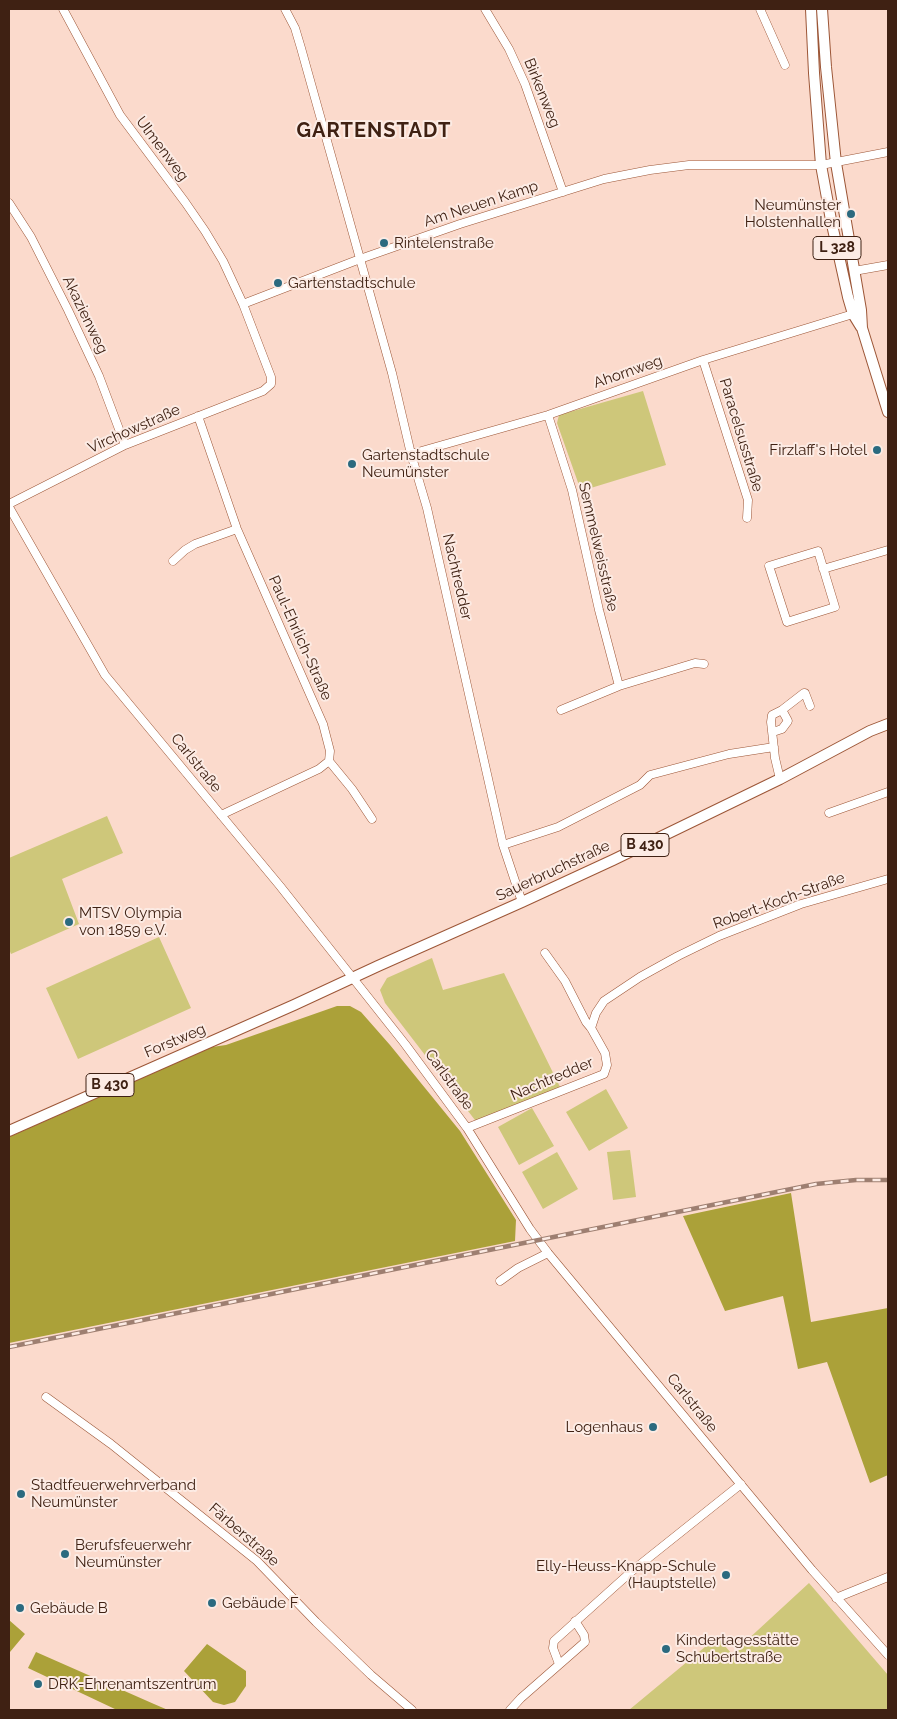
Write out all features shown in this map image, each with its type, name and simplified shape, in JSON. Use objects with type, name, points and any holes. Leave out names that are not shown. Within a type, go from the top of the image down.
[{"type":"main road","name":"L 328","points":[[811,9],[814,82],[821,165],[846,288],[853,314],[862,328]]},
{"type":"main road","name":"L 328","points":[[822,9],[836,163],[861,310],[862,328],[888,412]]},
{"type":"main road","name":"Sauerbruchstraße","points":[[870,731],[888,716]]},
{"type":"main road","name":"Sauerbruchstraße","points":[[353,978],[613,860],[780,779],[870,731],[888,724]]},
{"type":"main road","name":"Forstweg","points":[[9,1131],[353,978]]},
{"type":"street","name":"Ulmenweg","points":[[63,9],[120,115],[205,230],[223,261],[243,304]]},
{"type":"street","points":[[285,9],[295,28],[301,48],[360,259]]},
{"type":"street","name":"Birkenweg","points":[[485,9],[509,49],[525,84],[563,192]]},
{"type":"street","points":[[760,9],[786,65]]},
{"type":"street","name":"Am Neuen Kamp","points":[[243,304],[360,259],[460,224],[604,179],[689,165],[821,165],[888,152]]},
{"type":"street","name":"Akazienweg","points":[[9,203],[31,237],[68,310],[99,376],[126,444]]},
{"type":"street","points":[[838,256],[848,269],[854,271],[888,266]]},
{"type":"street","name":"Nachtredder","points":[[360,259],[429,517],[503,846],[522,902]]},
{"type":"street","points":[[846,288],[848,278],[854,271]]},
{"type":"street","name":"Virchowstraße","points":[[9,505],[126,444],[264,391],[271,384],[271,377],[243,304]]},
{"type":"street","name":"Ahornweg","points":[[412,454],[548,414],[703,360],[853,314]]},
{"type":"street","name":"Paracelsusstraße","points":[[703,360],[748,500],[747,518]]},
{"type":"street","name":"Semmelweisstraße","points":[[548,414],[572,490],[599,610],[619,686]]},
{"type":"street","name":"Paul-Ehrlich-Straße","points":[[198,416],[237,529],[324,724],[330,751],[329,761]]},
{"type":"street","name":"Carlstraße","points":[[9,505],[105,676],[279,884],[406,1044],[467,1128],[530,1229],[548,1253],[836,1598],[888,1655]]},
{"type":"street","points":[[173,561],[195,544],[237,529]]},
{"type":"street","points":[[823,569],[888,550]]},
{"type":"street","points":[[818,551],[823,569],[835,607],[786,622],[769,566],[818,551]]},
{"type":"street","points":[[561,710],[619,686],[694,663],[704,664]]},
{"type":"street","points":[[780,779],[772,732],[772,715],[782,710],[804,693],[806,693],[810,706]]},
{"type":"street","points":[[772,732],[782,729],[788,721],[782,710]]},
{"type":"street","points":[[503,846],[558,827],[640,785],[650,776],[729,754],[774,747]]},
{"type":"street","points":[[221,815],[308,775],[329,761],[372,819]]},
{"type":"street","points":[[829,813],[888,792]]},
{"type":"street","name":"Robert-Koch-Straße","points":[[592,1028],[596,1013],[604,1001],[640,977],[678,956],[719,936],[801,904],[888,879]]},
{"type":"street","name":"Nachtredder","points":[[467,1128],[604,1074],[607,1065],[606,1053],[592,1028],[586,1022],[565,981],[545,953]]},
{"type":"street","points":[[500,1281],[518,1268],[548,1253]]},
{"type":"street","name":"Färberstraße","points":[[46,1397],[112,1444],[257,1561],[371,1675],[412,1710]]},
{"type":"street","points":[[559,1664],[553,1648],[554,1641],[638,1566],[741,1484]]},
{"type":"street","points":[[836,1598],[888,1577]]},
{"type":"street","points":[[510,1710],[521,1698],[585,1642],[584,1635],[575,1621]]},
{"type":"shaded area","points":[[643,391],[666,465],[581,491],[557,423],[559,415]]},
{"type":"shaded area","points":[[107,816],[123,853],[62,879],[79,924],[11,954],[9,949],[9,858]]},
{"type":"shaded area","points":[[159,937],[191,1008],[78,1059],[46,988]]},
{"type":"shaded area","points":[[432,958],[443,990],[504,973],[562,1091],[478,1124],[385,1003],[380,990],[387,978]]},
{"type":"shaded area","points":[[337,1006],[350,1006],[361,1012],[460,1131],[516,1220],[515,1241],[9,1343],[9,1137],[212,1047],[226,1045]]},
{"type":"shaded area","points":[[606,1089],[628,1128],[589,1151],[566,1112]]},
{"type":"shaded area","points":[[532,1108],[554,1146],[519,1165],[498,1127]]},
{"type":"shaded area","points":[[630,1150],[636,1197],[613,1200],[607,1152]]},
{"type":"shaded area","points":[[557,1152],[578,1189],[543,1209],[522,1172]]},
{"type":"shaded area","points":[[791,1193],[811,1322],[888,1308],[888,1475],[870,1483],[827,1362],[798,1369],[783,1296],[725,1311],[683,1216]]},
{"type":"shaded area","points":[[809,1583],[888,1675],[888,1710],[629,1710],[717,1637],[732,1654]]},
{"type":"shaded area","points":[[9,1620],[25,1634],[10,1652],[9,1651]]},
{"type":"shaded area","points":[[207,1644],[246,1671],[246,1686],[235,1702],[224,1705],[213,1702],[184,1671]]},
{"type":"shaded area","points":[[36,1652],[168,1710],[117,1710],[28,1668]]},
{"type":"railway","points":[[9,1347],[816,1184],[856,1180],[888,1180]]},
{"type":"place","name":"Neumünster Holstenhallen","points":[[851,214]]},
{"type":"place","name":"Rintelenstraße","points":[[384,243]]},
{"type":"place","name":"Gartenstadtschule","points":[[278,283]]},
{"type":"place","name":"Firzlaff's Hotel","points":[[877,450]]},
{"type":"place","name":"Gartenstadtschule Neumünster","points":[[352,464]]},
{"type":"place","name":"MTSV Olympia von 1859 e.V.","points":[[69,922]]},
{"type":"place","name":"Logenhaus","points":[[653,1427]]},
{"type":"place","name":"Stadtfeuerwehrverband Neumünster","points":[[21,1494]]},
{"type":"place","name":"Berufsfeuerwehr Neumünster","points":[[65,1554]]},
{"type":"place","name":"Elly-Heuss-Knapp-Schule (Hauptstelle)","points":[[726,1575]]},
{"type":"place","name":"Gebäude F","points":[[212,1603]]},
{"type":"place","name":"Gebäude B","points":[[20,1608]]},
{"type":"place","name":"Kindertagesstätte Schubertstraße","points":[[666,1649]]},
{"type":"place","name":"DRK-Ehrenamtszentrum","points":[[38,1684]]},
{"type":"district","name":"GARTENSTADT","points":[[374,131]]}]
